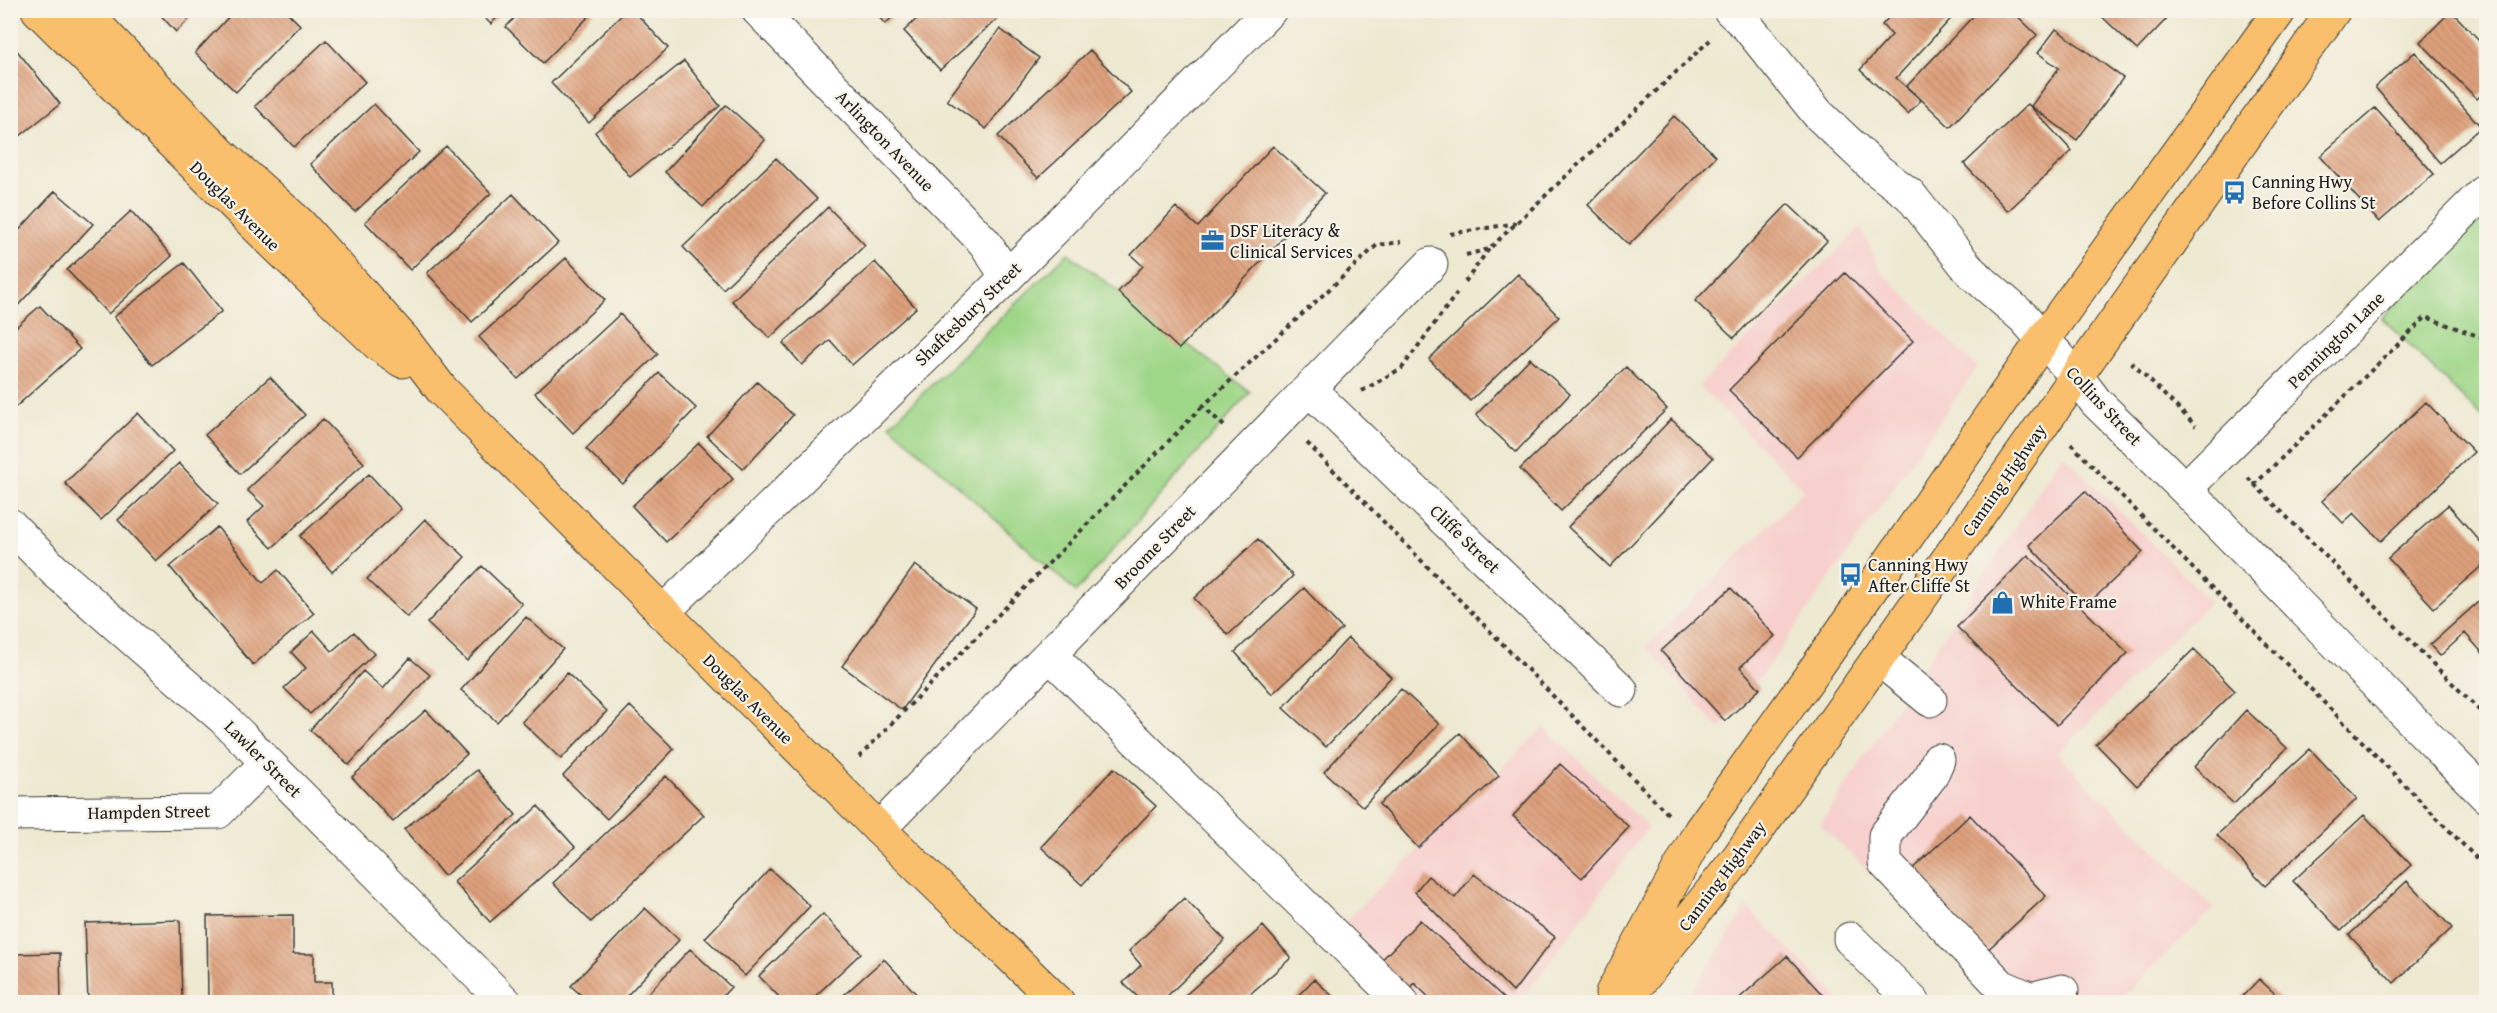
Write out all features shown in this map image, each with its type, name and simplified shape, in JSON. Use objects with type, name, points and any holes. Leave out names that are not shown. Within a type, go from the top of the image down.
[{"type":"main road","name":"Douglas Avenue","points":[[38,10],[380,345],[442,390]]},
{"type":"main road","name":"Douglas Avenue","points":[[82,10],[220,153],[298,222],[403,339],[442,390],[879,829],[1058,1002]]},
{"type":"main road","name":"Canning Highway","points":[[1607,1002],[1700,831],[1892,560],[2043,340],[2280,10]]},
{"type":"main road","name":"Canning Highway","points":[[1624,1002],[1737,859],[1880,659],[2334,10]]},
{"type":"street","name":"Arlington Avenue","points":[[758,10],[985,243],[1007,277]]},
{"type":"street","name":"Shaftesbury Street","points":[[662,613],[1007,277],[1270,10]]},
{"type":"street","name":"Collins Street","points":[[1722,24],[1748,27],[1818,114],[1877,170],[1910,195],[1971,272],[2024,318],[2096,402],[2186,489],[2487,796]]},
{"type":"street","name":"Pennington Lane","points":[[2186,489],[2487,190]]},
{"type":"street","name":"Broome Street","points":[[879,829],[1431,264]]},
{"type":"street","name":"Cliffe Street","points":[[1309,389],[1621,690]]},
{"type":"street","name":"Lawler Street","points":[[10,525],[54,570],[223,718],[505,1002]]},
{"type":"street","points":[[1050,655],[1402,1002]]},
{"type":"street","points":[[1880,659],[1930,700]]},
{"type":"street","points":[[1938,760],[1931,776],[1885,836],[1886,863],[2001,986],[2031,999],[2062,991]]},
{"type":"street","name":"Hampden Street","points":[[10,814],[218,812],[267,763]]},
{"type":"street","points":[[1850,939],[1913,1002]]},
{"type":"path","points":[[1431,264],[1489,249],[1722,24]]},
{"type":"path","points":[[2254,485],[2426,316],[2487,339]]},
{"type":"path","points":[[2129,359],[2487,717]]},
{"type":"path","points":[[859,757],[1203,406]]},
{"type":"path","points":[[1307,443],[1671,817]]},
{"type":"path","points":[[2070,443],[2487,868]]},
{"type":"shaded area","points":[[1861,227],[1880,270],[1977,368],[1768,667],[1720,729],[1646,647],[1804,490],[1699,386]]},
{"type":"shaded area","points":[[2063,454],[2210,602],[2057,754],[2214,908],[2117,1002],[2010,1002],[1820,825]]},
{"type":"shaded area","points":[[1544,727],[1648,827],[1521,1002],[1362,1002],[1373,992],[1325,941]]},
{"type":"shaded area","points":[[1747,907],[1842,1002],[1685,1002]]},
{"type":"green space","points":[[2486,214],[2486,421],[2382,318]]},
{"type":"green space","points":[[1068,253],[1250,392],[1076,592],[890,425]]},
{"type":"building","points":[[156,10],[199,10],[176,32]]},
{"type":"building","points":[[235,10],[285,10],[300,25],[236,92],[195,53]]},
{"type":"building","points":[[476,10],[504,10],[491,24]]},
{"type":"building","points":[[522,10],[595,10],[543,63],[506,27]]},
{"type":"building","points":[[627,10],[633,10],[668,48],[589,123],[551,83]]},
{"type":"building","points":[[873,10],[900,10],[885,24]]},
{"type":"building","points":[[926,10],[1007,10],[940,70],[904,31]]},
{"type":"building","points":[[1851,10],[1867,10],[1859,18]]},
{"type":"building","points":[[1895,10],[1959,10],[1896,78],[1921,100],[1908,114],[1860,70],[1892,35],[1882,25]]},
{"type":"building","points":[[1979,10],[2011,10],[2037,35],[1950,127],[1907,86]]},
{"type":"building","points":[[2095,10],[2175,10],[2137,50]]},
{"type":"building","points":[[2451,11],[2486,47],[2486,90],[2477,99],[2420,42]]},
{"type":"building","points":[[1000,29],[1039,58],[986,129],[947,100]]},
{"type":"building","points":[[2056,29],[2123,78],[2077,140],[2031,106],[2059,68],[2038,53]]},
{"type":"building","points":[[326,40],[365,82],[294,147],[255,106]]},
{"type":"building","points":[[10,42],[60,104],[10,144]]},
{"type":"building","points":[[1090,50],[1131,92],[1038,178],[998,136]]},
{"type":"building","points":[[2415,52],[2481,127],[2440,163],[2375,87]]},
{"type":"building","points":[[684,61],[720,106],[630,177],[595,132]]},
{"type":"building","points":[[374,104],[419,152],[355,212],[310,164]]},
{"type":"building","points":[[2028,104],[2072,151],[2008,211],[1964,164]]},
{"type":"building","points":[[726,105],[765,140],[703,207],[665,172]]},
{"type":"building","points":[[2375,108],[2434,174],[2379,222],[2320,156]]},
{"type":"building","points":[[1674,116],[1716,156],[1629,245],[1588,205]]},
{"type":"building","points":[[446,146],[491,193],[410,270],[365,222]]},
{"type":"building","name":"DSF Literacy & Clinical Services","points":[[1273,146],[1325,193],[1179,349],[1118,292],[1143,266],[1131,255],[1176,207],[1198,227]]},
{"type":"building","points":[[776,158],[817,199],[723,289],[683,247]]},
{"type":"building","points":[[55,191],[93,224],[10,314],[10,240]]},
{"type":"building","points":[[513,194],[558,243],[472,322],[427,273]]},
{"type":"building","points":[[1788,204],[1827,241],[1734,338],[1695,301]]},
{"type":"building","points":[[828,207],[865,245],[770,338],[732,301]]},
{"type":"building","points":[[131,211],[172,256],[108,314],[67,270]]},
{"type":"building","points":[[566,258],[605,300],[518,379],[479,337]]},
{"type":"building","points":[[875,262],[916,308],[852,365],[830,340],[802,365],[783,343]]},
{"type":"building","points":[[184,263],[222,311],[152,365],[114,317]]},
{"type":"building","points":[[1845,273],[1913,341],[1797,457],[1729,390]]},
{"type":"building","points":[[1518,274],[1559,317],[1470,401],[1429,359]]},
{"type":"building","points":[[40,306],[80,349],[10,412],[10,332]]},
{"type":"building","points":[[620,314],[658,354],[573,433],[535,393]]},
{"type":"building","points":[[1530,358],[1570,394],[1516,452],[1476,415]]},
{"type":"building","points":[[1626,367],[1667,409],[1561,511],[1520,469]]},
{"type":"building","points":[[659,373],[696,408],[623,484],[586,449]]},
{"type":"building","points":[[270,377],[305,415],[240,474],[205,435]]},
{"type":"building","points":[[757,382],[793,415],[743,469],[707,436]]},
{"type":"building","points":[[2426,402],[2474,452],[2381,541],[2354,513],[2343,523],[2322,501]]},
{"type":"building","points":[[138,413],[173,451],[101,520],[65,483]]},
{"type":"building","points":[[323,419],[364,463],[272,548],[247,522],[264,506],[247,490]]},
{"type":"building","points":[[1671,419],[1713,458],[1610,567],[1568,527]]},
{"type":"building","points":[[699,443],[733,479],[666,542],[632,506]]},
{"type":"building","points":[[179,463],[218,504],[156,561],[118,520]]},
{"type":"building","points":[[369,474],[401,509],[332,572],[300,536]]},
{"type":"building","points":[[2085,491],[2143,552],[2086,606],[2029,545]]},
{"type":"building","points":[[2448,505],[2486,548],[2486,562],[2434,608],[2388,558]]},
{"type":"building","points":[[425,519],[465,557],[407,617],[367,579]]},
{"type":"building","points":[[217,527],[263,583],[278,570],[314,613],[253,665],[170,567]]},
{"type":"building","points":[[1258,539],[1293,576],[1228,635],[1194,598]]},
{"type":"building","points":[[2028,555],[2128,653],[2057,725],[1957,627]]},
{"type":"building","points":[[915,565],[976,609],[902,710],[842,666]]},
{"type":"building","points":[[482,566],[522,604],[467,661],[427,623]]},
{"type":"building","points":[[1304,588],[1342,629],[1272,694],[1235,652]]},
{"type":"building","points":[[1731,588],[1775,636],[1740,667],[1760,689],[1725,721],[1661,651]]},
{"type":"building","points":[[2486,595],[2486,657],[2465,633],[2440,656],[2430,645]]},
{"type":"building","points":[[526,617],[563,649],[497,722],[461,690]]},
{"type":"building","points":[[314,631],[332,651],[354,632],[374,654],[310,714],[284,688],[306,668],[291,652]]},
{"type":"building","points":[[1348,638],[1391,677],[1326,747],[1283,708]]},
{"type":"building","points":[[2194,649],[2235,691],[2137,786],[2096,744]]},
{"type":"building","points":[[410,658],[430,675],[349,765],[310,730],[363,671],[383,689]]},
{"type":"building","points":[[567,673],[607,711],[561,759],[522,722]]},
{"type":"building","points":[[1401,689],[1439,724],[1363,807],[1324,772]]},
{"type":"building","points":[[630,706],[674,749],[607,819],[563,776]]},
{"type":"building","points":[[426,710],[467,754],[393,822],[352,777]]},
{"type":"building","points":[[2246,710],[2287,748],[2234,804],[2194,767]]},
{"type":"building","points":[[1460,733],[1499,776],[1418,848],[1379,804]]},
{"type":"building","points":[[2310,749],[2357,799],[2265,886],[2217,835]]},
{"type":"building","points":[[1560,764],[1629,827],[1582,878],[1513,816]]},
{"type":"building","points":[[1114,768],[1156,806],[1082,885],[1041,847]]},
{"type":"building","points":[[477,770],[516,815],[444,876],[404,829]]},
{"type":"building","points":[[666,776],[704,815],[591,922],[553,883]]},
{"type":"building","points":[[538,806],[575,847],[490,922],[454,882]]},
{"type":"building","points":[[1970,815],[2046,896],[1981,956],[1908,873]]},
{"type":"building","points":[[2364,815],[2411,865],[2341,931],[2293,881]]},
{"type":"building","points":[[770,869],[810,906],[745,976],[705,938]]},
{"type":"building","points":[[1474,874],[1555,937],[1513,992],[1415,892],[1428,876],[1455,898]]},
{"type":"building","points":[[2407,881],[2452,928],[2394,983],[2349,935]]},
{"type":"building","points":[[1184,898],[1225,940],[1161,1002],[1143,1002],[1123,983],[1141,965],[1129,951]]},
{"type":"building","points":[[645,908],[679,940],[621,1002],[589,1002],[571,986]]},
{"type":"building","points":[[823,914],[861,953],[809,1002],[784,1002],[759,976]]},
{"type":"building","points":[[293,915],[293,954],[314,954],[314,982],[332,982],[332,1002],[208,1002],[207,916]]},
{"type":"building","points":[[180,920],[182,1002],[88,1002],[85,923]]},
{"type":"building","points":[[1420,920],[1508,1002],[1434,1002],[1414,983],[1404,994],[1375,967]]},
{"type":"building","points":[[1263,926],[1291,958],[1241,1002],[1184,1002],[1181,999]]},
{"type":"building","points":[[690,949],[731,987],[717,1002],[640,1002]]},
{"type":"building","points":[[60,953],[61,1002],[10,1002],[10,954]]},
{"type":"building","points":[[1787,956],[1829,1002],[1735,1002]]},
{"type":"building","points":[[884,959],[922,1000],[919,1002],[836,1002]]},
{"type":"building","points":[[1314,979],[1339,1002],[1292,1002]]},
{"type":"building","points":[[2259,979],[2284,1002],[2237,1002]]},
{"type":"place","name":"Canning Hwy Before Collins St","points":[[2234,192]]},
{"type":"place","name":"DSF Literacy & Clinical Services","points":[[1212,241]]},
{"type":"place","name":"Canning Hwy After Cliffe St","points":[[1850,575]]},
{"type":"place","name":"White Frame","points":[[2002,602]]}]
